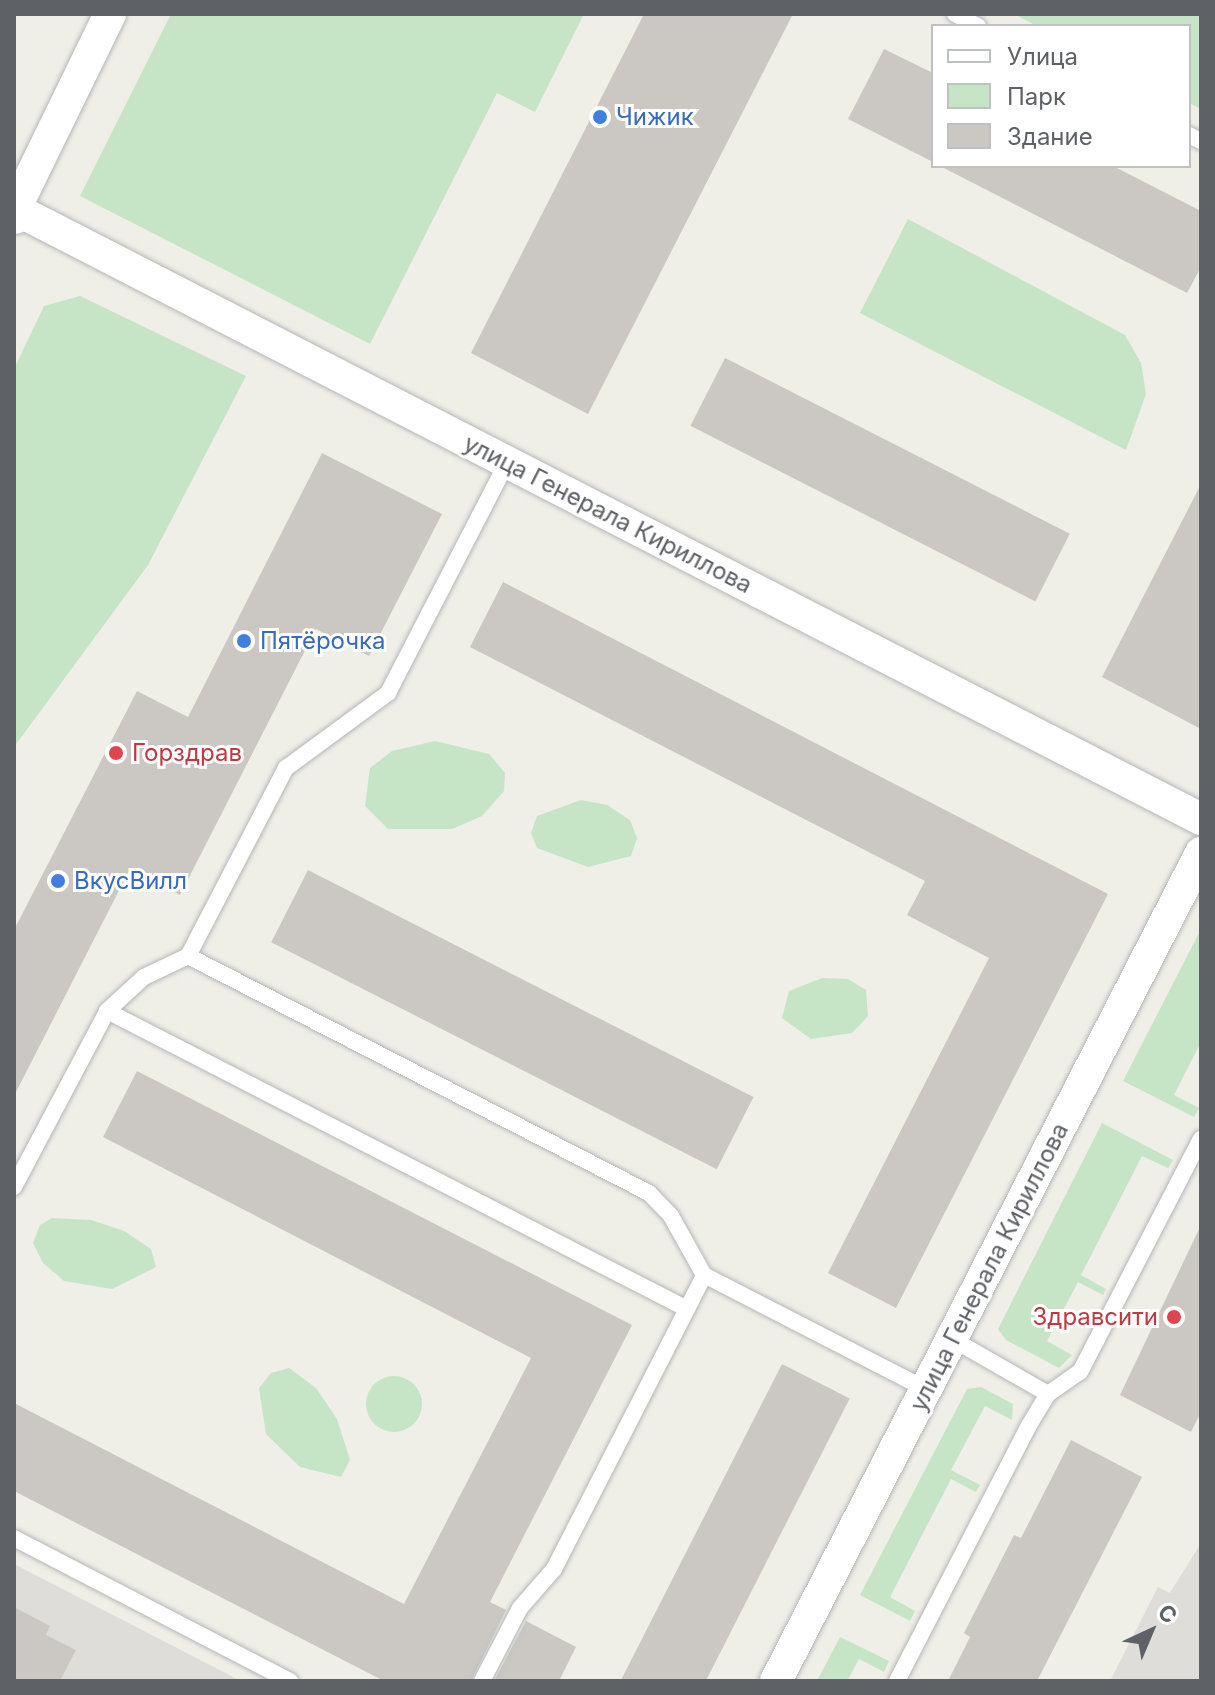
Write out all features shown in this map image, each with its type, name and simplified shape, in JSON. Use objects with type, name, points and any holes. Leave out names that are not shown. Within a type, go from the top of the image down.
[{"type":"street","points":[[14,210],[110,14]]},
{"type":"street","name":"улица Генерала Кириллова","points":[[14,210],[1201,819]]},
{"type":"street","name":"улица Генерала Кириллова","points":[[776,1681],[1201,853]]},
{"type":"lane","points":[[955,14],[974,24]]},
{"type":"lane","points":[[14,1187],[107,1011],[144,977],[188,956],[286,768],[388,693],[507,462]]},
{"type":"lane","points":[[188,956],[649,1193],[671,1216],[704,1275],[926,1389]]},
{"type":"lane","points":[[107,1011],[687,1309]]},
{"type":"lane","points":[[897,1681],[1048,1394],[1080,1372],[1201,1139]]},
{"type":"lane","points":[[482,1681],[520,1608],[554,1569],[704,1275]]},
{"type":"lane","points":[[952,1339],[1048,1394]]},
{"type":"lane","points":[[14,1538],[290,1681]]},
{"type":"shaded area","points":[[1201,1543],[1201,1681],[1110,1681],[1158,1587],[1170,1593]]},
{"type":"shaded area","points":[[14,1564],[241,1681],[14,1681]]},
{"type":"green space","points":[[171,14],[584,14],[535,112],[497,93],[370,344],[80,196]]},
{"type":"green space","points":[[1014,14],[1201,14],[1201,109],[1191,104],[1191,24],[1033,24]]},
{"type":"green space","points":[[908,219],[1125,335],[1141,363],[1146,394],[1126,450],[860,313]]},
{"type":"green space","points":[[80,296],[246,376],[148,565],[14,747],[14,369],[44,306]]},
{"type":"green space","points":[[435,741],[489,754],[505,773],[504,791],[482,816],[452,829],[388,829],[365,806],[370,768],[392,751]]},
{"type":"green space","points":[[581,800],[607,805],[630,820],[637,838],[631,856],[588,867],[537,848],[531,833],[537,816]]},
{"type":"green space","points":[[1201,929],[1201,1042],[1174,1095],[1199,1108],[1194,1117],[1123,1081]]},
{"type":"green space","points":[[822,978],[848,979],[866,990],[868,1016],[852,1033],[811,1039],[782,1018],[789,991]]},
{"type":"green space","points":[[1102,1123],[1173,1160],[1168,1168],[1142,1156],[1081,1275],[1106,1289],[1103,1295],[1078,1282],[1047,1341],[1072,1355],[1059,1368],[1006,1340],[998,1329]]},
{"type":"green space","points":[[52,1218],[91,1220],[124,1231],[151,1249],[156,1267],[112,1289],[64,1281],[43,1263],[33,1243],[40,1225]]},
{"type":"green space","points":[[289,1368],[316,1388],[337,1419],[350,1460],[341,1477],[300,1467],[266,1434],[259,1388],[271,1373]]},
{"type":"green space","points":[[394,1376],[414,1384],[422,1404],[414,1424],[394,1432],[374,1424],[366,1404],[374,1384]]},
{"type":"green space","points":[[981,1387],[1013,1404],[1012,1420],[985,1406],[951,1470],[980,1485],[976,1492],[951,1479],[890,1597],[915,1611],[910,1621],[860,1595],[967,1389]]},
{"type":"green space","points":[[840,1637],[889,1661],[884,1672],[859,1659],[847,1681],[817,1681]]},
{"type":"building","points":[[644,14],[793,14],[588,414],[471,353]]},
{"type":"building","points":[[884,49],[931,72],[931,161],[848,119]]},
{"type":"building","points":[[944,168],[1117,168],[1201,211],[1201,267],[1187,293]]},
{"type":"building","points":[[725,358],[1070,534],[1035,601],[690,426]]},
{"type":"building","points":[[322,453],[442,514],[369,656],[316,629],[180,895],[130,869],[14,1096],[14,930],[137,691],[188,717]]},
{"type":"building","points":[[1201,484],[1201,729],[1102,677]]},
{"type":"building","points":[[503,582],[1108,894],[896,1308],[828,1273],[989,958],[907,915],[925,881],[470,647]]},
{"type":"building","points":[[308,870],[754,1097],[717,1169],[271,942]]},
{"type":"building","points":[[137,1071],[632,1325],[490,1602],[506,1610],[471,1681],[384,1681],[14,1491],[14,1403],[404,1604],[531,1358],[103,1137]]},
{"type":"building","points":[[1201,1225],[1201,1412],[1191,1432],[1120,1395]]},
{"type":"building","points":[[782,1364],[850,1399],[706,1681],[620,1681]]},
{"type":"building","points":[[1071,1440],[1142,1477],[1037,1681],[948,1681],[970,1637],[964,1633],[1014,1535],[1021,1538]]},
{"type":"building","points":[[14,1607],[50,1626],[46,1635],[76,1650],[60,1681],[14,1681]]},
{"type":"building","points":[[526,1621],[576,1647],[559,1681],[494,1681]]},
{"type":"place","name":"Чижик","points":[[600,117]]},
{"type":"place","name":"Пятёрочка","points":[[244,641]]},
{"type":"place","name":"Горздрав","points":[[116,753]]},
{"type":"place","name":"ВкусВилл","points":[[58,881]]},
{"type":"place","name":"Здравсити","points":[[1174,1317]]}]
